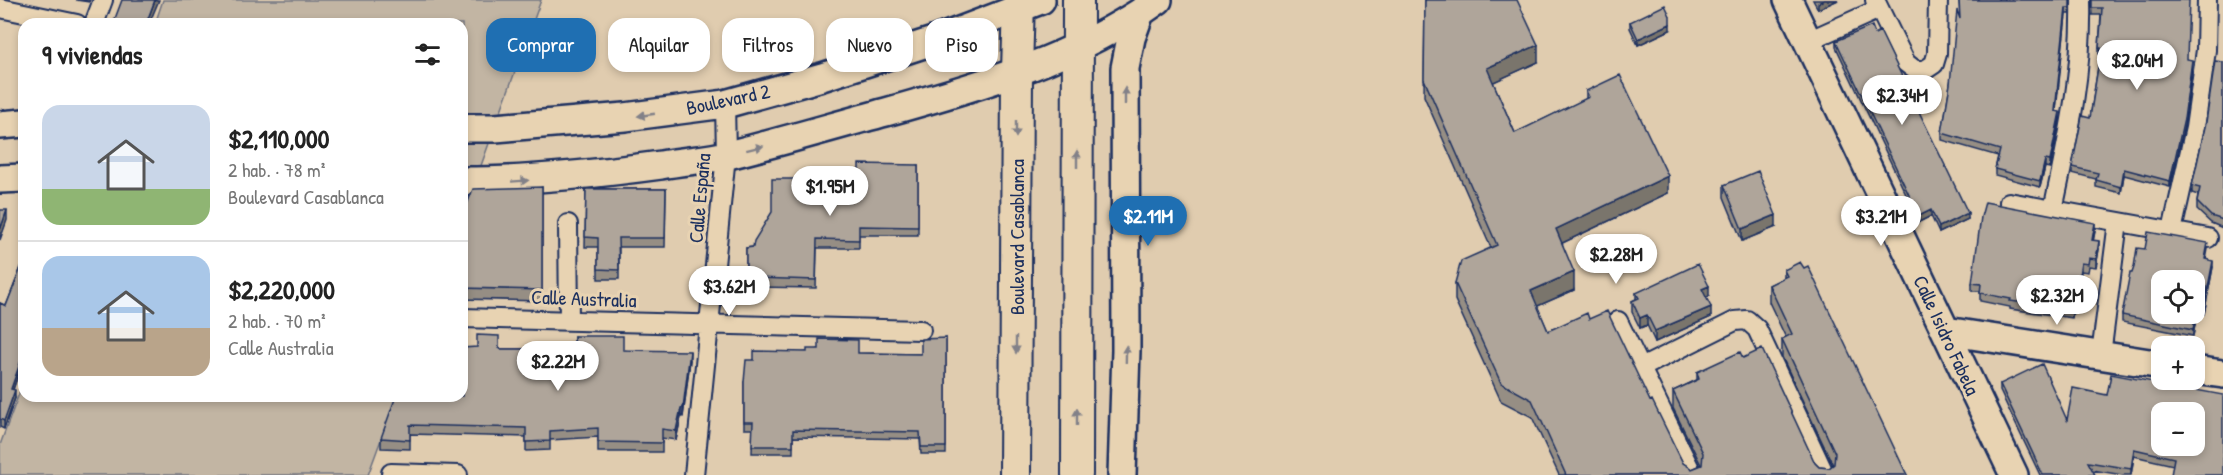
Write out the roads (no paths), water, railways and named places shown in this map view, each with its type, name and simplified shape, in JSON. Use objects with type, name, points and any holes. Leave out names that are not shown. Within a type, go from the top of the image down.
[{"type":"main road","points":[[1077,475],[1078,0]]},
{"type":"main road","name":"Calle Isidro Fabela","points":[[1788,0],[2014,475]]},
{"type":"main road","name":"Boulevard Casablanca","points":[[1015,475],[1017,71],[1026,3]]},
{"type":"main road","name":"Boulevard 2","points":[[468,128],[495,128],[625,117],[725,104],[822,77],[933,41],[1026,3]]},
{"type":"main road","points":[[468,181],[519,181],[631,169],[726,155],[942,97],[1017,71],[1077,48],[1149,6]]},
{"type":"main road","points":[[1122,475],[1126,350],[1125,68],[1131,38],[1149,6]]},
{"type":"main road","points":[[0,124],[18,123]]},
{"type":"main road","points":[[0,178],[18,178]]},
{"type":"main road","points":[[1946,331],[2151,363]]},
{"type":"main road","points":[[2205,372],[2223,374]]},
{"type":"street","points":[[96,18],[103,0]]},
{"type":"street","points":[[1808,42],[1877,5],[1906,63],[1915,70],[1925,70],[1934,64],[1937,54],[1938,0]]},
{"type":"street","points":[[2053,210],[2074,109],[2082,31],[2081,0]]},
{"type":"street","points":[[2172,231],[2195,128],[2206,50],[2207,0]]},
{"type":"street","points":[[0,8],[48,18]]},
{"type":"street","name":"Calle España","points":[[694,475],[726,155],[725,104]]},
{"type":"street","points":[[2009,202],[2208,238]]},
{"type":"street","points":[[2101,355],[2118,222]]},
{"type":"street","points":[[568,224],[569,320]]},
{"type":"street","name":"Calle Australia","points":[[468,318],[921,330]]},
{"type":"street","points":[[1641,368],[1735,321],[1747,320],[1757,329],[1825,475]]},
{"type":"street","points":[[1618,321],[1693,475]]},
{"type":"street","points":[[391,473],[458,475]]}]
